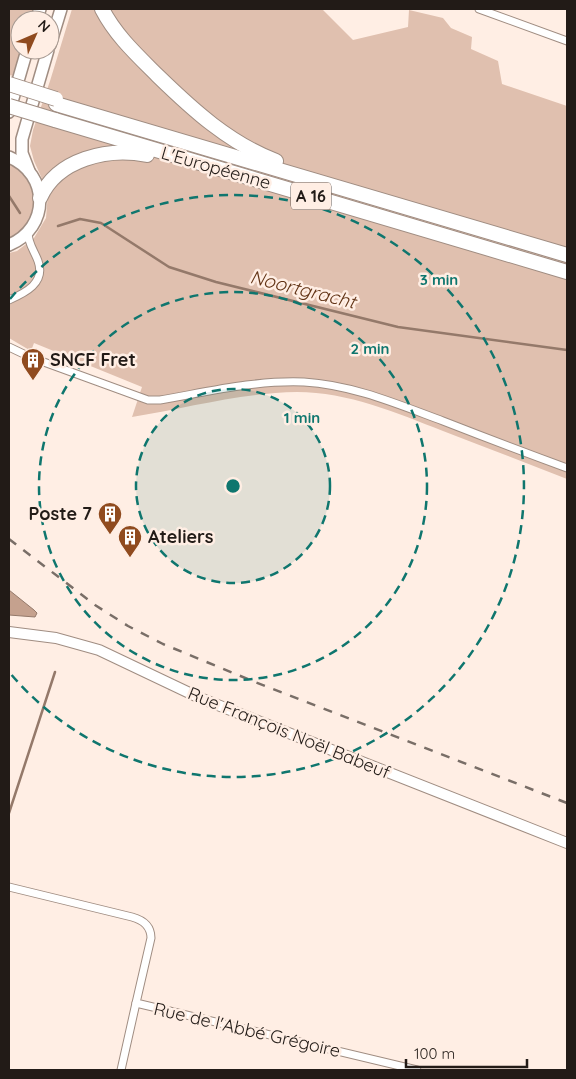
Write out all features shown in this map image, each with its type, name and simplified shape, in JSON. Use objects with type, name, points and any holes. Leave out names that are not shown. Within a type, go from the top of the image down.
[{"type":"highway","points":[[102,9],[113,27],[131,49],[193,109],[222,132],[263,156],[358,193]]},
{"type":"highway","points":[[9,84],[56,102]]},
{"type":"highway","name":"L'Européenne","points":[[9,90],[56,102],[146,131],[567,255]]},
{"type":"highway","name":"L'Européenne","points":[[9,106],[567,272]]},
{"type":"highway","points":[[40,198],[50,181],[66,168],[85,160],[116,153],[135,153],[250,178]]},
{"type":"highway","points":[[505,237],[567,251]]},
{"type":"main road","points":[[9,112],[24,60]]},
{"type":"main road","points":[[12,243],[28,232],[37,216],[40,198],[36,182],[29,171],[22,153],[22,139],[45,60]]},
{"type":"main road","points":[[9,157],[21,163],[29,171]]},
{"type":"street","points":[[479,9],[567,41]]},
{"type":"street","points":[[9,300],[26,293],[34,285],[39,272],[36,256],[28,242],[28,232]]},
{"type":"street","points":[[12,243],[25,246],[36,256]]},
{"type":"street","points":[[9,347],[148,400],[160,400],[232,387],[282,382],[344,387],[387,400],[567,468]]},
{"type":"street","name":"Rue François Noël Babeuf","points":[[9,632],[56,638],[94,648],[200,698],[567,843]]},
{"type":"street","name":"Rue de l'Abbé Grégoire","points":[[9,887],[132,917],[145,923],[149,928],[151,938],[121,1070]]},
{"type":"street","name":"Rue de l'Abbé Grégoire","points":[[136,1003],[417,1070]]},
{"type":"shaded area","points":[[9,9],[34,9],[10,10],[10,60],[19,60],[14,76],[9,75]]},
{"type":"shaded area","points":[[72,9],[322,9],[353,40],[408,27],[409,10],[443,18],[451,28],[472,37],[471,49],[498,61],[502,84],[567,106],[567,479],[390,411],[353,400],[316,393],[297,392],[255,395],[132,417],[142,387],[34,343],[31,351],[9,338],[9,253],[17,251],[34,238],[46,218],[48,192],[34,161],[30,146],[33,130],[56,60],[60,60],[60,48]]},
{"type":"shaded area","points":[[9,163],[20,171],[27,180],[34,201],[33,212],[28,222],[9,239]]},
{"type":"shaded area","points":[[9,590],[37,613],[35,617],[9,615]]},
{"type":"waterway","name":"Noortgracht","points":[[9,196],[20,213]]},
{"type":"waterway","name":"Noortgracht","points":[[58,226],[80,219],[101,223],[169,267],[216,282],[398,327],[567,350]]},
{"type":"waterway","points":[[9,813],[55,672]]},
{"type":"railway","points":[[9,539],[95,605],[128,626],[163,644],[255,682],[567,803]]},
{"type":"place","name":"SNCF Fret","points":[[33,381]]},
{"type":"place","name":"Poste 7","points":[[110,535]]},
{"type":"place","name":"Ateliers","points":[[130,558]]}]
